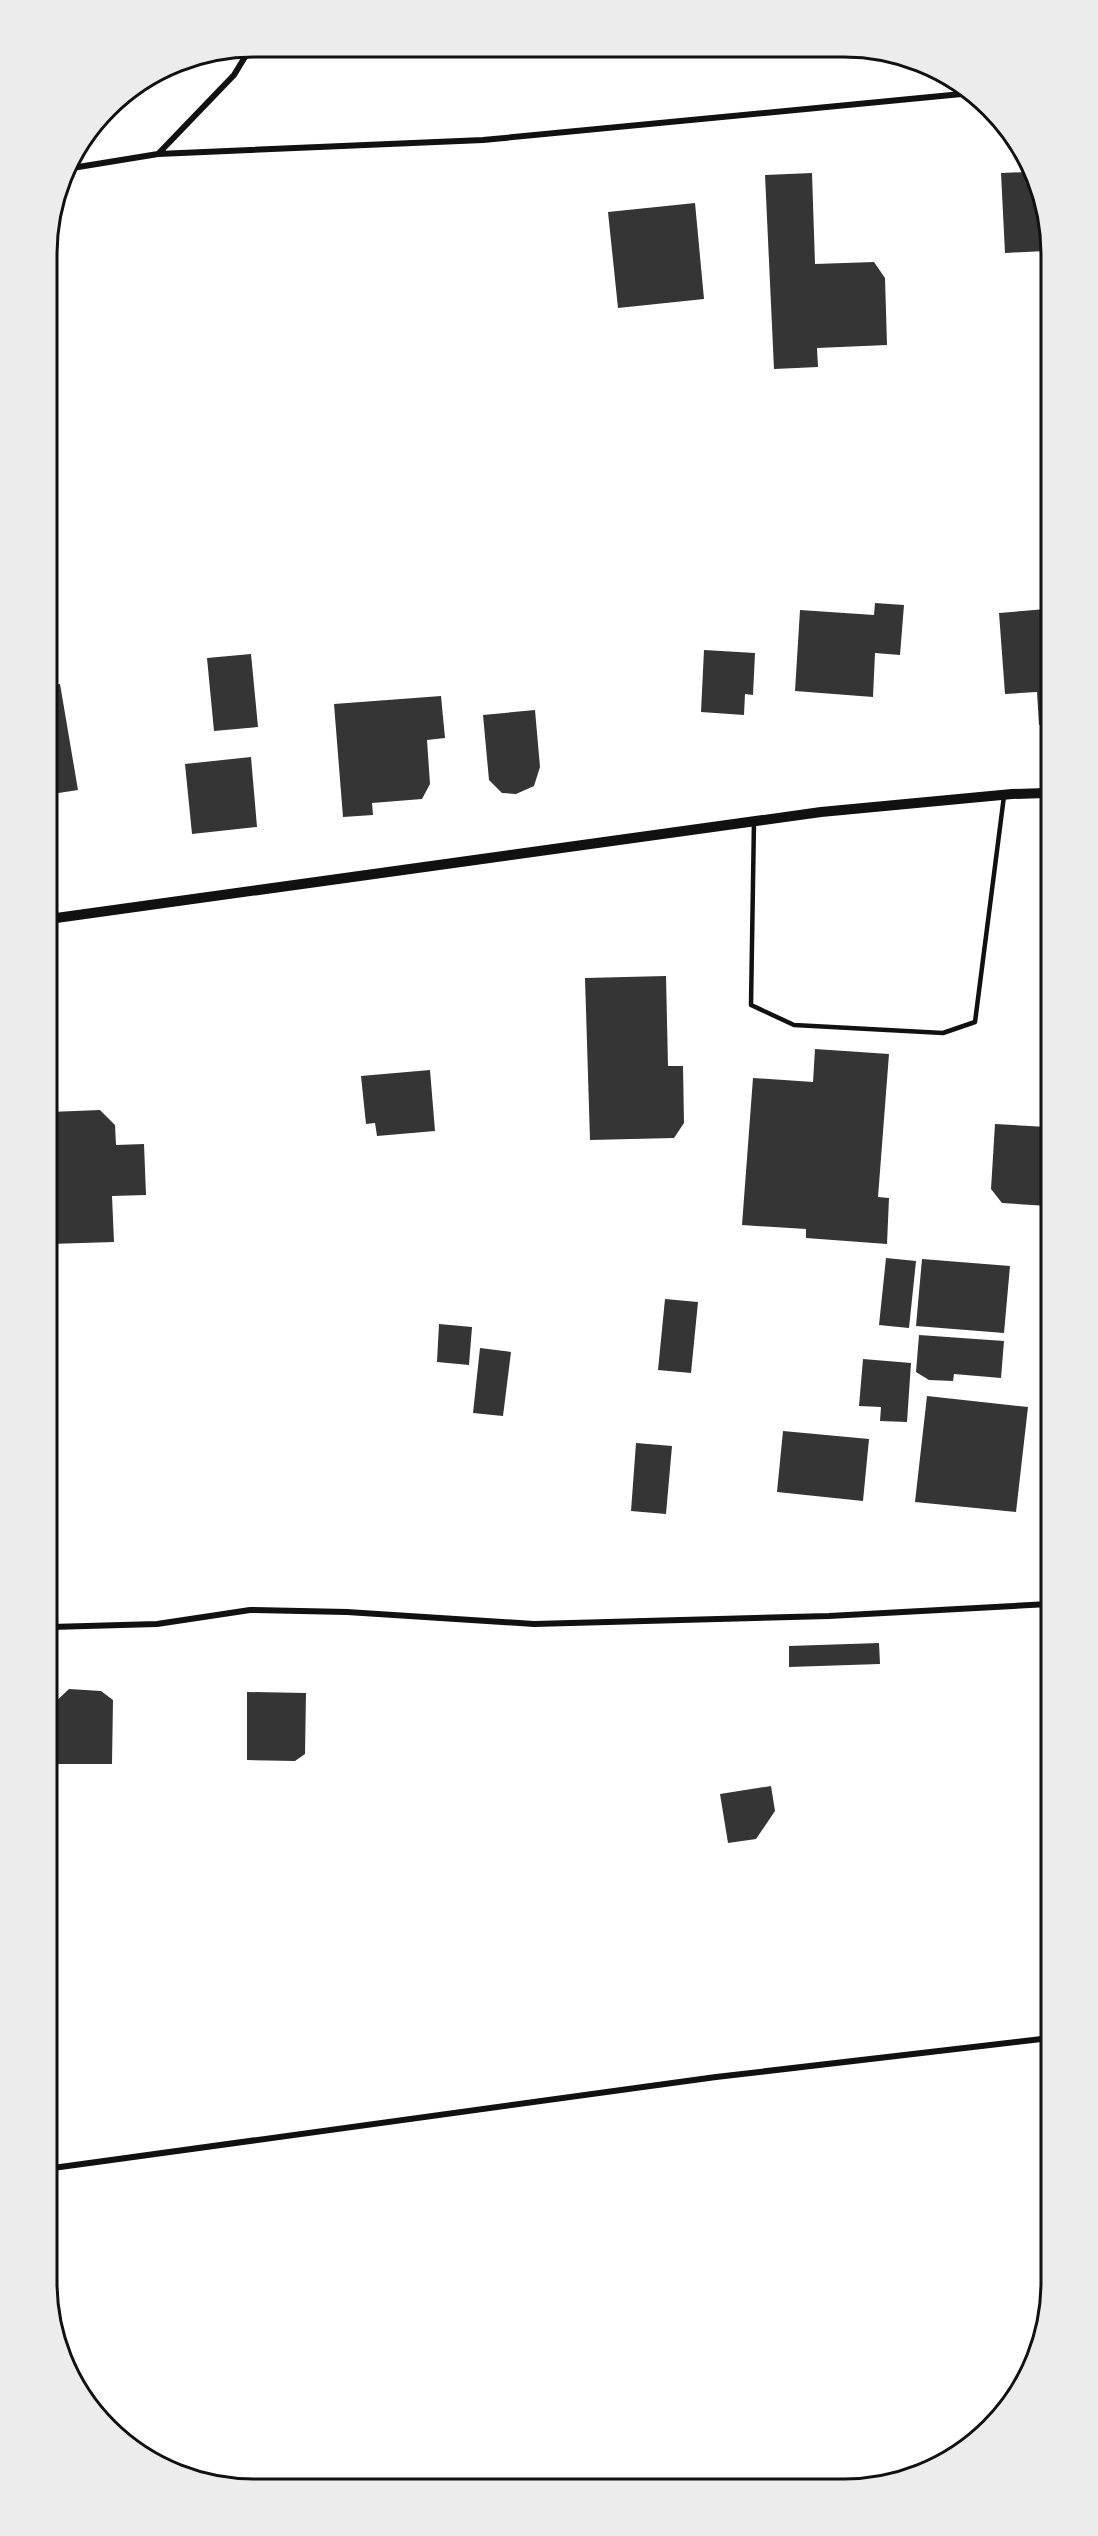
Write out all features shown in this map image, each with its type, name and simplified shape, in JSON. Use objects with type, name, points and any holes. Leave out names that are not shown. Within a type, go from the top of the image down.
[{"type":"street","points":[[158,154],[234,75],[244,58]]},
{"type":"street","points":[[77,167],[158,154],[483,140],[959,94]]},
{"type":"street","points":[[57,918],[821,812],[1041,793]]},
{"type":"street","points":[[57,1627],[157,1623],[250,1610],[347,1612],[534,1624],[829,1616],[1041,1604]]},
{"type":"street","points":[[57,2167],[716,2077],[1041,2039]]},
{"type":"lane","points":[[754,821],[751,1005],[794,1024],[943,1033],[975,1022],[1004,795]]},
{"type":"building","points":[[1023,172],[1034,203],[1041,251],[1005,253],[1001,173]]},
{"type":"building","points":[[812,173],[815,264],[874,262],[885,278],[887,345],[817,348],[818,367],[774,369],[765,175]]},
{"type":"building","points":[[695,203],[704,299],[618,308],[608,212]]},
{"type":"building","points":[[875,603],[904,605],[900,655],[875,653],[873,697],[795,691],[800,610],[874,615]]},
{"type":"building","points":[[1041,609],[1041,725],[1039,725],[1037,692],[1005,694],[999,613]]},
{"type":"building","points":[[704,650],[755,653],[753,695],[745,694],[744,715],[701,712]]},
{"type":"building","points":[[251,654],[258,727],[214,731],[207,658]]},
{"type":"building","points":[[57,684],[60,684],[78,790],[57,793]]},
{"type":"building","points":[[441,696],[445,738],[427,740],[430,784],[422,799],[372,803],[373,815],[343,817],[334,704]]},
{"type":"building","points":[[535,710],[540,767],[534,786],[516,794],[502,793],[489,780],[483,715]]},
{"type":"building","points":[[251,757],[257,827],[192,834],[185,764]]},
{"type":"building","points":[[666,976],[668,1066],[683,1066],[684,1123],[674,1138],[590,1140],[585,978]]},
{"type":"building","points":[[815,1049],[889,1054],[878,1197],[889,1198],[887,1244],[806,1238],[806,1229],[742,1225],[753,1078],[813,1082]]},
{"type":"building","points":[[430,1070],[435,1131],[377,1136],[375,1123],[366,1124],[361,1076]]},
{"type":"building","points":[[100,1110],[115,1125],[116,1145],[144,1144],[146,1195],[112,1196],[114,1242],[57,1244],[57,1112]]},
{"type":"building","points":[[995,1124],[1041,1127],[1041,1206],[1002,1203],[991,1189]]},
{"type":"building","points":[[886,1258],[916,1261],[909,1328],[879,1325]]},
{"type":"building","points":[[922,1259],[1010,1266],[1004,1333],[916,1326]]},
{"type":"building","points":[[665,1299],[698,1302],[691,1373],[658,1370]]},
{"type":"building","points":[[439,1324],[472,1327],[469,1365],[437,1362]]},
{"type":"building","points":[[919,1335],[1004,1341],[1001,1378],[954,1374],[953,1381],[929,1380],[916,1372]]},
{"type":"building","points":[[480,1348],[511,1352],[503,1416],[473,1413]]},
{"type":"building","points":[[863,1359],[911,1363],[907,1422],[880,1421],[881,1407],[859,1406]]},
{"type":"building","points":[[927,1396],[1028,1407],[1016,1512],[915,1502]]},
{"type":"building","points":[[783,1431],[869,1439],[863,1501],[777,1492]]},
{"type":"building","points":[[636,1443],[672,1446],[666,1514],[631,1511]]},
{"type":"building","points":[[879,1643],[880,1664],[789,1667],[789,1646]]},
{"type":"building","points":[[69,1689],[101,1691],[113,1700],[112,1764],[57,1764],[57,1700]]},
{"type":"building","points":[[247,1692],[306,1693],[305,1754],[295,1761],[247,1760]]},
{"type":"building","points":[[771,1786],[775,1811],[756,1839],[728,1843],[720,1794]]}]
